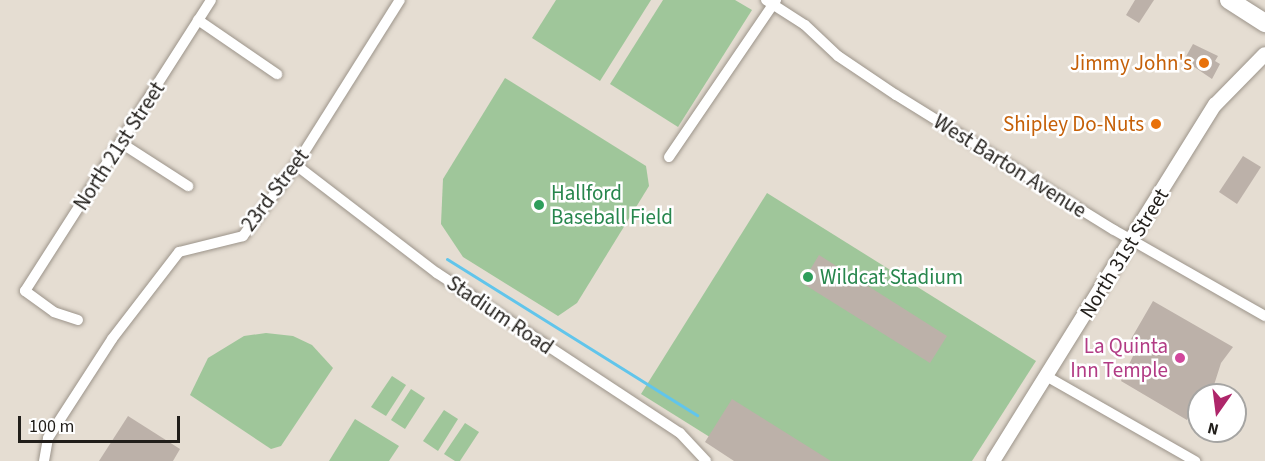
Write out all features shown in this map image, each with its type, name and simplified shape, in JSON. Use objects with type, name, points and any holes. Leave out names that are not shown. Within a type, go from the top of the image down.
[{"type":"main road","points":[[1229,0],[1265,23]]},
{"type":"street","name":"North 21st Street","points":[[78,320],[54,312],[25,291],[212,0]]},
{"type":"street","name":"23rd Street","points":[[44,461],[48,438],[54,428],[112,339],[179,252],[243,236],[296,165],[400,0]]},
{"type":"street","points":[[669,157],[772,2]]},
{"type":"street","name":"West Barton Avenue","points":[[772,2],[805,25],[838,56],[896,94],[1265,316]]},
{"type":"street","points":[[198,21],[277,74]]},
{"type":"street","name":"North 31st Street","points":[[993,461],[1134,239],[1215,105],[1265,54]]},
{"type":"street","points":[[121,143],[188,186]]},
{"type":"street","name":"Stadium Road","points":[[296,165],[437,273],[680,433],[705,461]]},
{"type":"street","points":[[1046,376],[1195,461]]},
{"type":"green space","points":[[556,0],[651,0],[600,81],[532,38]]},
{"type":"green space","points":[[663,0],[735,0],[752,10],[678,127],[610,84]]},
{"type":"green space","name":"Hallford Baseball Field","points":[[505,78],[646,166],[649,186],[577,303],[558,316],[463,257],[441,224],[443,179]]},
{"type":"green space","name":"Wildcat Stadium","points":[[767,193],[1036,361],[972,461],[748,461],[641,394]]},
{"type":"green space","points":[[266,333],[293,336],[312,345],[333,368],[281,446],[271,449],[190,395],[208,358],[244,336]]},
{"type":"green space","points":[[392,376],[406,385],[386,416],[371,407]]},
{"type":"green space","points":[[411,389],[425,398],[405,429],[391,420]]},
{"type":"green space","points":[[444,410],[458,419],[438,451],[423,441]]},
{"type":"green space","points":[[355,419],[399,446],[389,461],[329,461]]},
{"type":"green space","points":[[465,423],[479,432],[460,461],[455,461],[444,454]]},
{"type":"building","points":[[1135,0],[1154,0],[1139,23],[1126,15]]},
{"type":"building","name":"Jimmy John's","points":[[1193,44],[1218,56],[1215,61],[1220,64],[1212,79],[1184,60]]},
{"type":"building","points":[[1243,156],[1261,167],[1237,204],[1219,192]]},
{"type":"building","points":[[819,255],[947,336],[930,363],[802,283]]},
{"type":"building","name":"La Quinta Inn Temple","points":[[1153,301],[1233,347],[1221,363],[1215,383],[1187,383],[1187,420],[1121,381],[1134,354],[1127,346]]},
{"type":"building","points":[[732,399],[831,461],[734,461],[705,442]]},
{"type":"building","points":[[128,416],[180,449],[173,461],[99,461]]},
{"type":"waterway","points":[[447,259],[697,415]]},
{"type":"place","name":"Jimmy John's","points":[[1204,63]]},
{"type":"place","name":"Shipley Do-Nuts","points":[[1156,124]]},
{"type":"place","name":"Hallford Baseball Field","points":[[539,205]]},
{"type":"place","name":"Wildcat Stadium","points":[[808,277]]},
{"type":"place","name":"La Quinta Inn Temple","points":[[1180,358]]}]
